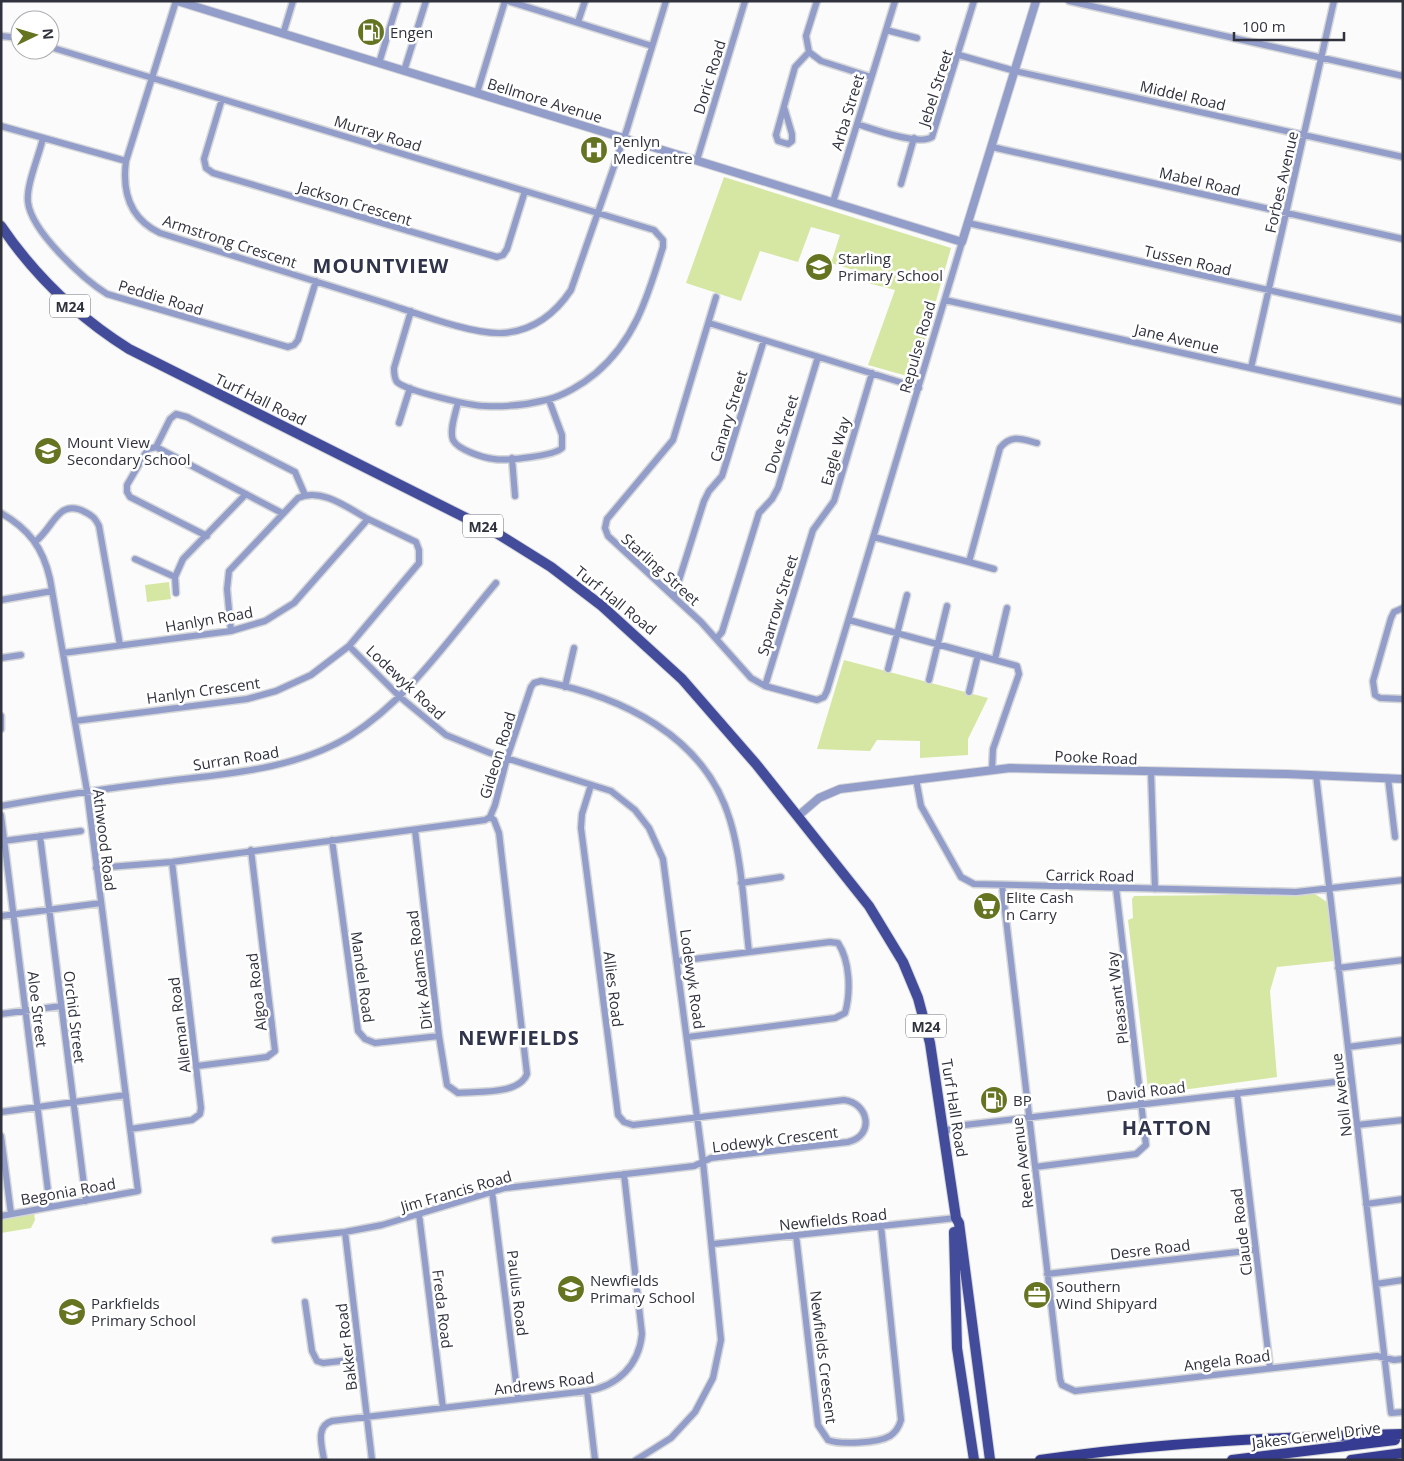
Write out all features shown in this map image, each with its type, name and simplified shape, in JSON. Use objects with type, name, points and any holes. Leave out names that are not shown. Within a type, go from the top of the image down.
[{"type":"highway","points":[[1040,1460],[1201,1442],[1307,1436],[1403,1434]]},
{"type":"highway","name":"Jakes Gerwel Drive","points":[[1232,1460],[1403,1439]]},
{"type":"highway","name":"Jakes Gerwel Drive","points":[[1351,1460],[1403,1454]]},
{"type":"highway","points":[[1394,1460],[1403,1458]]},
{"type":"main road","name":"Turf Hall Road","points":[[1,226],[32,267],[59,296],[90,322],[128,349],[469,519],[525,550],[570,581],[628,627],[682,679],[722,723],[869,906],[903,962],[925,1020],[956,1218],[954,1226],[957,1348],[974,1460]]},
{"type":"main road","name":"Turf Hall Road","points":[[956,1218],[959,1223],[990,1460]]},
{"type":"street","name":"Bellmore Avenue","points":[[176,1],[962,242]]},
{"type":"street","name":"Armstrong Crescent","points":[[176,1],[126,161],[124,181],[129,204],[138,218],[153,230],[412,312],[488,332],[512,332],[538,323],[558,307],[571,290],[624,138],[666,1]]},
{"type":"street","points":[[283,34],[293,1]]},
{"type":"street","points":[[379,63],[398,1]]},
{"type":"street","points":[[404,71],[426,1]]},
{"type":"street","points":[[477,93],[507,1],[652,46]]},
{"type":"street","points":[[578,22],[585,1]]},
{"type":"street","name":"Doric Road","points":[[697,160],[745,1]]},
{"type":"street","points":[[817,1],[806,36],[809,52],[821,61],[870,77]]},
{"type":"street","name":"Arba Street","points":[[833,202],[895,1]]},
{"type":"street","name":"Jebel Street","points":[[857,124],[914,138],[928,139],[934,135],[974,1]]},
{"type":"street","name":"Repulse Road","points":[[821,699],[827,691],[849,620],[1036,1]]},
{"type":"street","points":[[1069,1],[1403,76]]},
{"type":"street","name":"Forbes Avenue","points":[[1252,368],[1334,1]]},
{"type":"street","points":[[886,30],[917,38]]},
{"type":"street","name":"Murray Road","points":[[60,50],[152,80],[222,99],[654,230],[661,236],[663,247],[641,314],[625,344],[595,374],[549,400]]},
{"type":"street","points":[[784,107],[792,134],[792,141],[788,144],[778,141],[776,136],[784,107],[797,63],[809,52]]},
{"type":"street","name":"Middel Road","points":[[959,55],[1015,71],[1403,157]]},
{"type":"street","name":"Jackson Crescent","points":[[222,99],[204,159],[206,168],[213,173],[497,257],[503,255],[507,249],[525,191]]},
{"type":"street","points":[[1,126],[126,161]]},
{"type":"street","name":"Peddie Road","points":[[43,138],[28,195],[31,214],[54,247],[107,294],[288,348],[294,346],[298,340],[316,282]]},
{"type":"street","points":[[901,184],[914,138]]},
{"type":"street","name":"Mabel Road","points":[[992,146],[1403,239]]},
{"type":"street","name":"Tussen Road","points":[[968,223],[1403,320]]},
{"type":"street","name":"Starling Street","points":[[716,297],[673,440],[605,524],[608,536],[717,638],[751,678],[765,686],[814,700],[821,699]]},
{"type":"street","name":"Jane Avenue","points":[[945,300],[1403,402]]},
{"type":"street","points":[[412,312],[394,374],[398,383],[458,402],[499,406],[549,400],[562,436],[562,448],[551,454],[494,459],[457,445],[452,434],[458,402]]},
{"type":"street","points":[[709,323],[919,388]]},
{"type":"street","name":"Canary Street","points":[[674,596],[707,495],[722,476],[764,340]]},
{"type":"street","name":"Dove Street","points":[[717,638],[723,627],[759,513],[776,495],[818,357]]},
{"type":"street","name":"Eagle Way","points":[[813,530],[834,501],[872,373]]},
{"type":"street","points":[[399,423],[410,388]]},
{"type":"street","points":[[156,447],[170,419],[176,414],[187,417],[295,472],[304,495]]},
{"type":"street","points":[[969,562],[1000,448],[1012,438],[1037,443]]},
{"type":"street","points":[[207,536],[130,497],[127,492],[127,485],[148,449],[156,447],[282,513]]},
{"type":"street","points":[[512,458],[515,496]]},
{"type":"street","points":[[176,593],[175,577],[183,559],[246,494]]},
{"type":"street","points":[[231,631],[227,589],[229,571],[282,513],[304,495],[323,496],[368,519]]},
{"type":"street","points":[[36,541],[62,510],[69,507],[76,508],[95,518],[120,645]]},
{"type":"street","name":"Athwood Road","points":[[1,513],[23,527],[36,541],[44,556],[52,591],[87,791],[138,1191]]},
{"type":"street","name":"Hanlyn Road","points":[[63,653],[231,631],[265,621],[294,603],[368,519]]},
{"type":"street","name":"Hanlyn Crescent","points":[[75,721],[247,699],[266,694],[311,675],[349,646],[419,563],[419,550],[416,542],[368,519]]},
{"type":"street","name":"Sparrow Street","points":[[765,686],[813,530]]},
{"type":"street","points":[[874,537],[994,569]]},
{"type":"street","points":[[135,559],[175,577]]},
{"type":"street","name":"Surran Road","points":[[1,806],[87,791],[255,770],[286,763],[319,751],[350,736],[400,697],[496,582]]},
{"type":"street","points":[[1,600],[52,591]]},
{"type":"street","points":[[888,669],[907,595]]},
{"type":"street","points":[[929,680],[947,606]]},
{"type":"street","points":[[995,659],[1007,608]]},
{"type":"street","points":[[1403,608],[1394,612],[1373,681],[1375,695],[1380,698],[1403,699]]},
{"type":"street","points":[[849,620],[1015,664],[1020,671],[992,749],[992,770]]},
{"type":"street","name":"Lodewyk Road","points":[[349,646],[400,697],[446,735],[507,758],[611,791],[635,810],[649,828],[663,859],[698,1118],[713,1244],[721,1340],[713,1378],[702,1402],[688,1423],[661,1446],[636,1460]]},
{"type":"street","points":[[565,687],[574,648]]},
{"type":"street","points":[[1,658],[22,655]]},
{"type":"street","points":[[969,692],[978,655]]},
{"type":"street","name":"Gideon Road","points":[[96,868],[172,862],[251,850],[478,822],[490,817],[507,758],[531,687],[541,681],[617,702],[641,714],[672,735],[693,754],[714,783],[730,820],[741,883],[749,952]]},
{"type":"street","points":[[1,716],[1,729]]},
{"type":"street","name":"Pooke Road","points":[[798,816],[819,798],[832,791],[992,770],[1031,768],[1403,779]]},
{"type":"street","points":[[1151,772],[1155,889]]},
{"type":"street","name":"Noll Avenue","points":[[1316,775],[1391,1413],[1403,1412]]},
{"type":"street","points":[[1388,778],[1395,838]]},
{"type":"street","name":"Carrick Road","points":[[916,779],[921,806],[962,877],[974,884],[1287,892],[1403,880]]},
{"type":"street","name":"Allies Road","points":[[592,784],[582,814],[581,828],[618,1115],[624,1122],[633,1125],[698,1118]]},
{"type":"street","name":"Aloe Street","points":[[1,815],[50,1207]]},
{"type":"street","name":"Dirk Adams Road","points":[[415,830],[439,1036],[447,1085],[455,1092],[515,1088],[524,1082],[527,1074],[499,833],[494,820],[490,817]]},
{"type":"street","points":[[3,841],[81,831]]},
{"type":"street","name":"Orchid Street","points":[[40,836],[86,1201]]},
{"type":"street","name":"Mandel Road","points":[[332,840],[358,1031],[365,1039],[375,1043],[439,1036]]},
{"type":"street","name":"Algoa Road","points":[[197,1066],[267,1057],[274,1051],[251,850]]},
{"type":"street","name":"Alleman Road","points":[[130,1128],[192,1120],[196,1118],[201,1108],[172,862]]},
{"type":"street","points":[[741,883],[781,877]]},
{"type":"street","name":"Reen Avenue","points":[[1002,885],[1060,1379]]},
{"type":"street","name":"Pleasant Way","points":[[1035,1167],[1139,1153],[1146,1142],[1116,888]]},
{"type":"street","points":[[1,916],[101,903]]},
{"type":"street","points":[[678,961],[830,942],[838,943],[844,952],[850,998],[845,1013],[835,1018],[688,1038]]},
{"type":"street","points":[[1338,968],[1403,960]]},
{"type":"street","points":[[1,1014],[61,1006]]},
{"type":"street","points":[[1348,1047],[1403,1040]]},
{"type":"street","name":"David Road","points":[[944,1132],[956,1126],[1352,1080]]},
{"type":"street","name":"Claude Road","points":[[1237,1093],[1270,1368]]},
{"type":"street","points":[[1,1112],[126,1095]]},
{"type":"street","name":"Lodewyk Crescent","points":[[698,1118],[844,1100],[856,1103],[866,1120],[863,1134],[853,1141],[711,1158],[703,1162]]},
{"type":"street","points":[[1357,1125],[1403,1120]]},
{"type":"street","points":[[1,1136],[11,1214]]},
{"type":"street","name":"Jim Francis Road","points":[[275,1240],[345,1232],[382,1225],[505,1188],[695,1166],[703,1162]]},
{"type":"street","name":"Andrews Road","points":[[324,1460],[321,1437],[323,1425],[332,1421],[587,1391],[608,1386],[622,1376],[633,1363],[641,1345],[642,1334],[624,1174]]},
{"type":"street","name":"Begonia Road","points":[[1,1216],[138,1191]]},
{"type":"street","name":"Paulus Road","points":[[492,1191],[518,1398]]},
{"type":"street","points":[[1366,1204],[1403,1200]]},
{"type":"street","name":"Freda Road","points":[[419,1214],[443,1408]]},
{"type":"street","name":"Newfields Road","points":[[713,1244],[956,1218]]},
{"type":"street","name":"Newfields Crescent","points":[[796,1236],[818,1425],[828,1440],[841,1444],[890,1436],[896,1432],[901,1420],[881,1226]]},
{"type":"street","name":"Bakker Road","points":[[345,1232],[372,1460]]},
{"type":"street","name":"Desre Road","points":[[1047,1274],[1256,1250]]},
{"type":"street","points":[[1376,1284],[1403,1280]]},
{"type":"street","points":[[305,1302],[312,1350],[317,1361],[323,1363],[359,1359]]},
{"type":"street","name":"Angela Road","points":[[1060,1379],[1064,1387],[1075,1391],[1377,1356],[1403,1360]]},
{"type":"street","points":[[587,1391],[595,1460]]},
{"type":"green space","name":"Starling Primary School","points":[[724,177],[951,248],[914,378],[868,365],[895,290],[868,283],[870,275],[831,263],[840,235],[811,227],[798,262],[760,251],[741,301],[686,283]]},
{"type":"green space","points":[[169,582],[171,599],[147,602],[145,585]]},
{"type":"green space","points":[[844,660],[988,698],[968,739],[968,755],[920,758],[920,741],[877,740],[870,751],[817,749]]},
{"type":"green space","points":[[1315,894],[1327,902],[1334,961],[1277,967],[1270,991],[1277,1077],[1153,1094],[1148,1089],[1128,920],[1133,918],[1132,899],[1134,896]]},
{"type":"green space","points":[[34,1213],[35,1220],[31,1228],[1,1233],[1,1218]]},
{"type":"place","name":"Engen","points":[[371,32]]},
{"type":"place","name":"Penlyn Medicentre","points":[[594,150]]},
{"type":"place","name":"Starling Primary School","points":[[819,267]]},
{"type":"place","name":"Mount View Secondary School","points":[[48,451]]},
{"type":"place","name":"Elite Cash n Carry","points":[[987,906]]},
{"type":"place","name":"BP","points":[[994,1100]]},
{"type":"place","name":"Newfields Primary School","points":[[571,1289]]},
{"type":"place","name":"Southern Wind Shipyard","points":[[1037,1295]]},
{"type":"place","name":"Parkfields Primary School","points":[[72,1312]]},
{"type":"district","name":"MOUNTVIEW","points":[[381,265]]},
{"type":"district","name":"NEWFIELDS","points":[[519,1037]]},
{"type":"district","name":"HATTON","points":[[1167,1127]]}]
